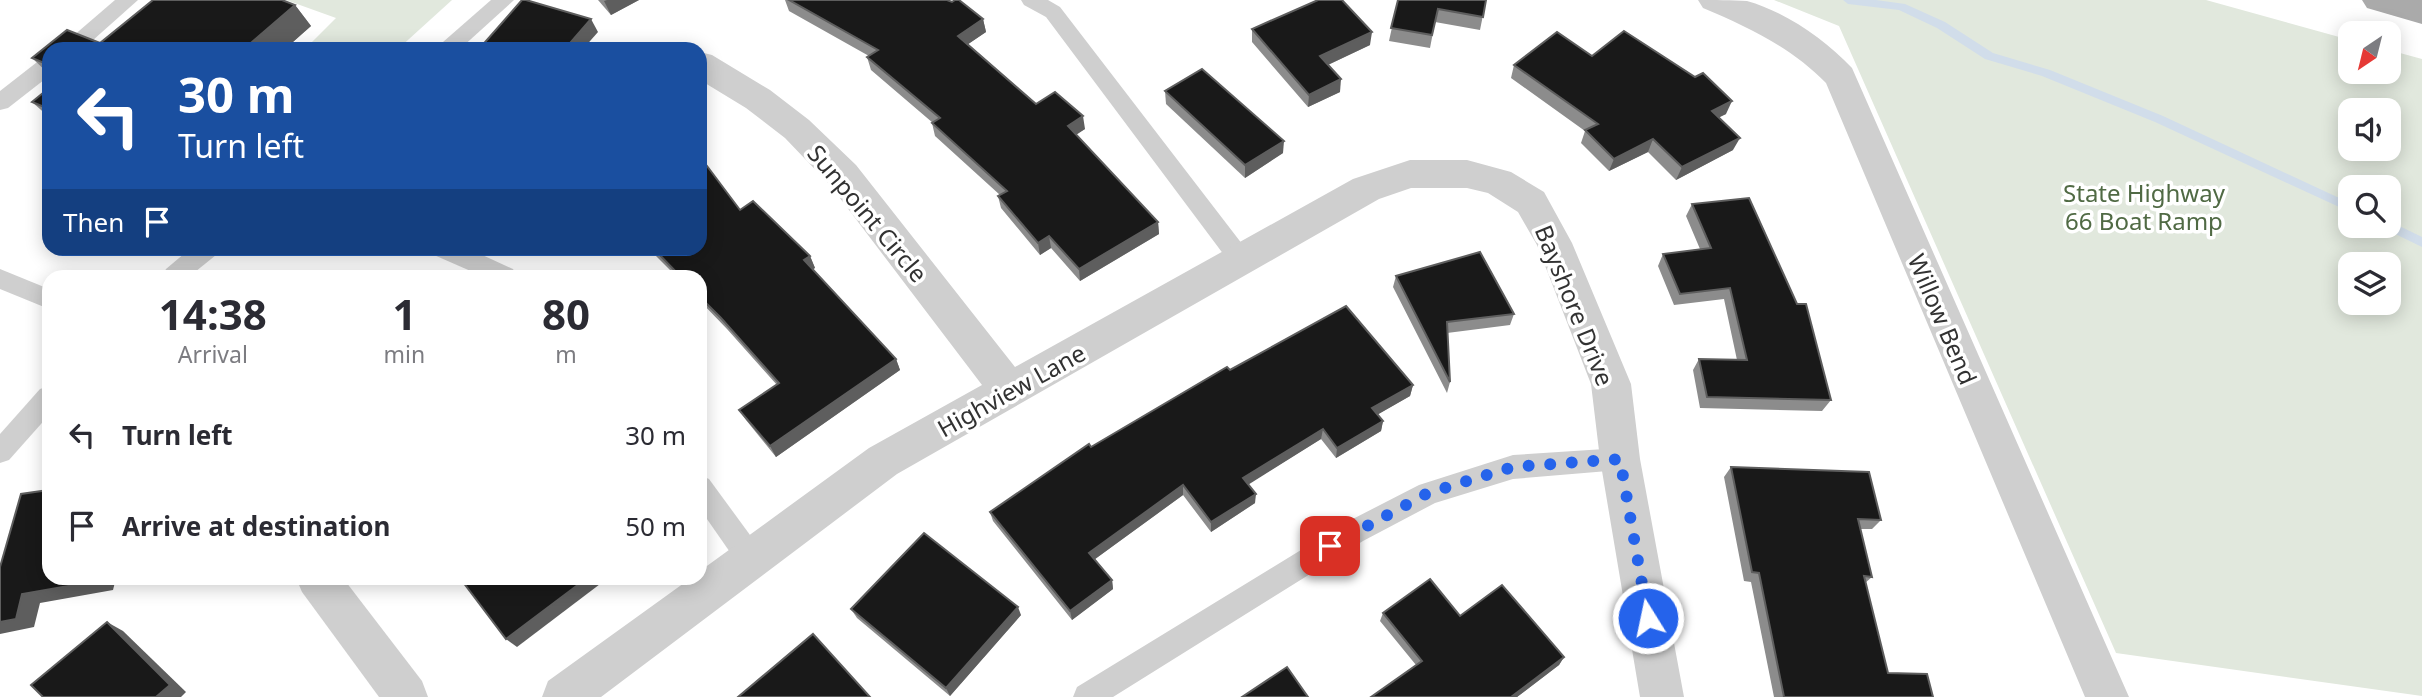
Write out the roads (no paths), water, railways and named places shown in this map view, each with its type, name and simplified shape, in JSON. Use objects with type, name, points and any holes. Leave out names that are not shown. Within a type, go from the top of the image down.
[{"type":"main road","points":[[2378,0],[2422,12]]},
{"type":"street","name":"Willow Bend","points":[[1714,0],[1796,37],[1823,59],[1840,78],[2107,697]]},
{"type":"street","name":"Sunpoint Circle","points":[[707,68],[758,99],[797,129],[843,175],[1010,391]]},
{"type":"street","name":"Highview Lane","points":[[564,697],[883,461],[1366,189],[1410,174],[1467,174],[1498,182]]},
{"type":"street","name":"Bayshore Drive","points":[[1498,182],[1531,202],[1559,253],[1611,384],[1620,459],[1662,697]]},
{"type":"street","points":[[322,585],[406,697]]},
{"type":"lane","points":[[77,42],[128,0]]},
{"type":"lane","points":[[454,42],[504,0]]},
{"type":"lane","points":[[1031,0],[1053,12],[1241,260]]},
{"type":"lane","points":[[0,102],[42,70]]},
{"type":"lane","points":[[181,270],[198,256]]},
{"type":"lane","points":[[460,256],[492,270]]},
{"type":"lane","points":[[0,279],[42,296]]},
{"type":"lane","points":[[0,452],[42,405]]},
{"type":"lane","points":[[1087,697],[1354,531],[1428,493],[1513,467],[1620,459]]},
{"type":"lane","points":[[707,497],[751,559]]},
{"type":"waterway","points":[[1848,0],[1901,7],[1941,25],[1989,56],[2046,73],[2159,119],[2338,202]]},
{"type":"waterway","points":[[2401,232],[2422,242]]},
{"type":"park label","name":"State Highway 66 Boat Ramp","points":[[2144,206]]}]
